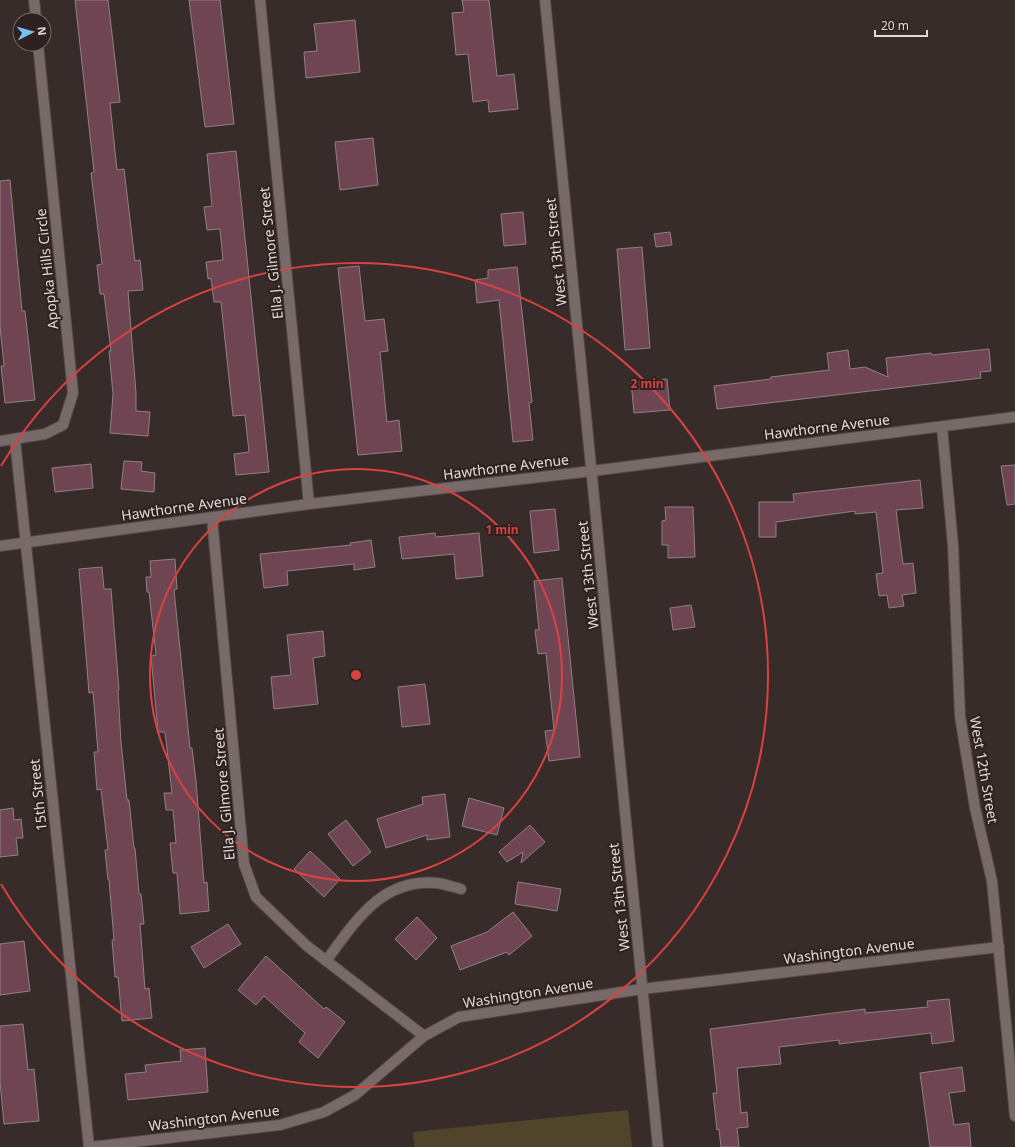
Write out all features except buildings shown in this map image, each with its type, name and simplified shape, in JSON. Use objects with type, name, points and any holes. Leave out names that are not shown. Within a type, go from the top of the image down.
[{"type":"street","points":[[34,0],[35,12]]},
{"type":"street","name":"Ella J. Gilmore Street","points":[[260,0],[309,504]]},
{"type":"street","name":"West 13th Street","points":[[545,0],[658,1147]]},
{"type":"street","name":"Apopka Hills Circle","points":[[0,441],[15,440],[45,434],[63,425],[73,394],[39,52]]},
{"type":"street","name":"Hawthorne Avenue","points":[[0,546],[309,504],[592,471],[1015,417]]},
{"type":"street","name":"West 12th Street","points":[[942,427],[953,545],[960,716],[975,808],[992,881],[1015,1116]]},
{"type":"street","name":"15th Street","points":[[15,440],[90,1147]]},
{"type":"street","name":"Ella J. Gilmore Street","points":[[212,518],[244,864],[256,897],[307,946],[424,1036]]},
{"type":"street","points":[[326,961],[365,910],[382,896],[396,889],[420,883],[438,883],[461,889]]},
{"type":"street","name":"Washington Avenue","points":[[90,1147],[280,1125],[324,1112],[354,1096],[424,1036],[459,1017],[642,989],[999,947]]},
{"type":"shaded area","points":[[628,1110],[632,1147],[414,1147],[413,1132]]}]
